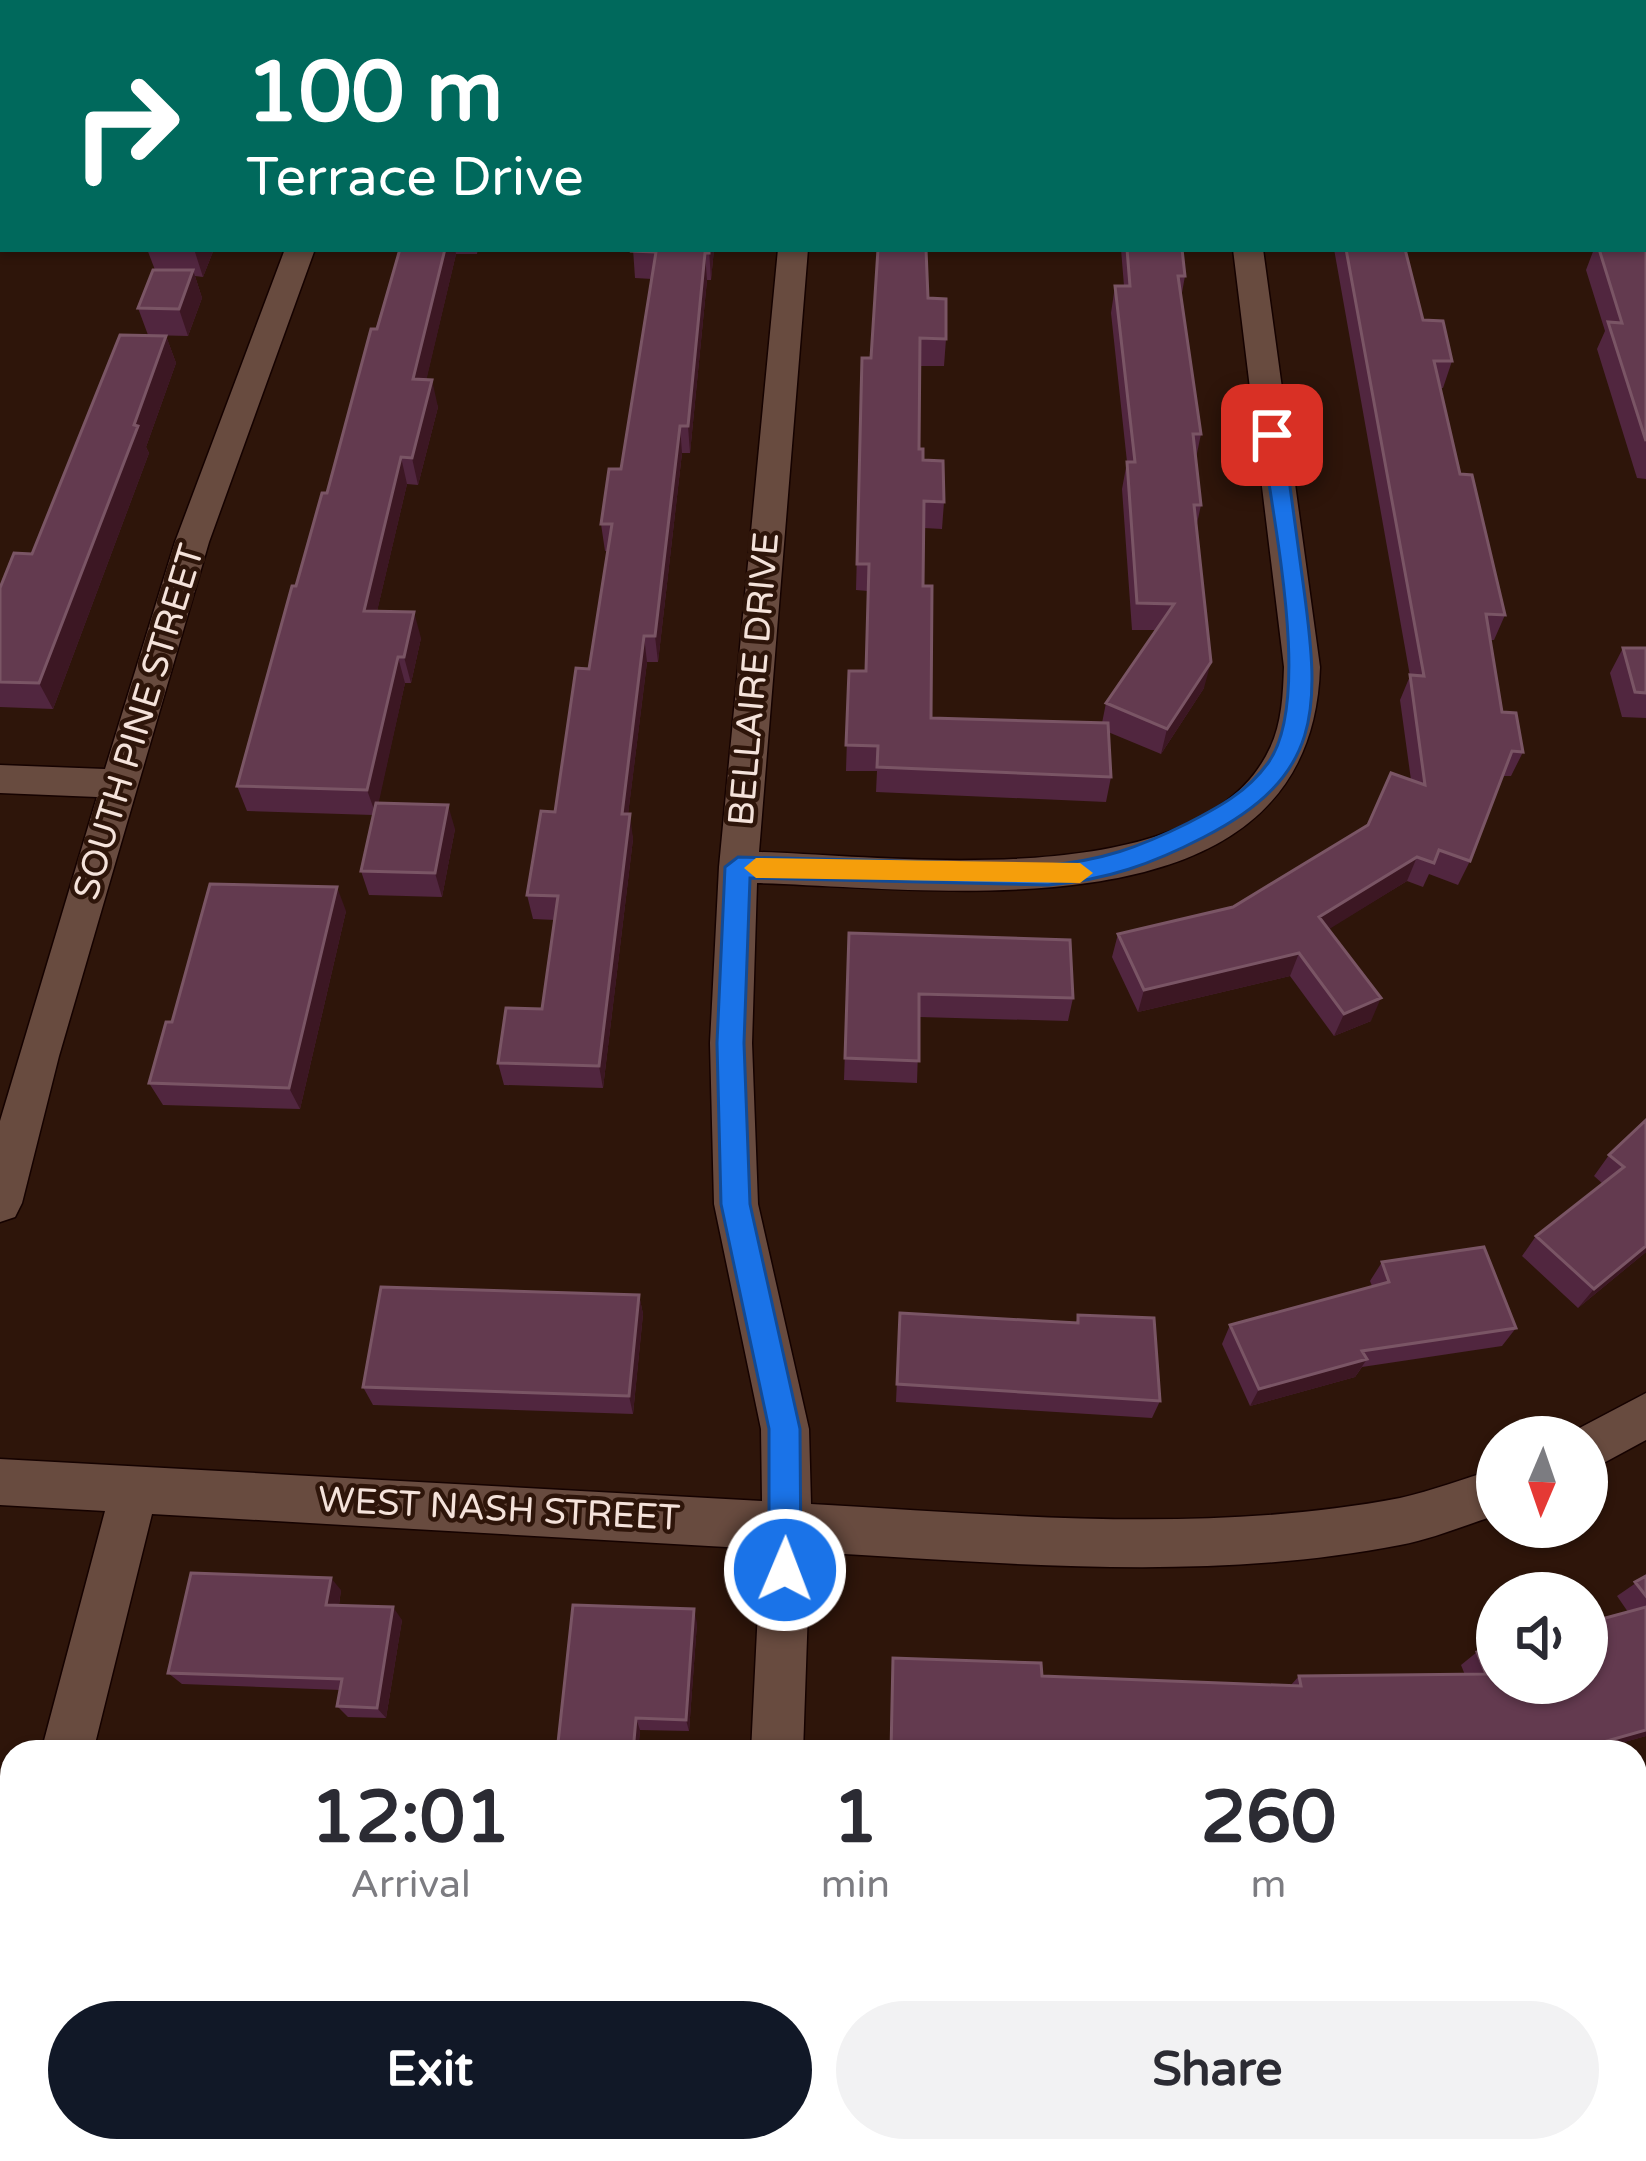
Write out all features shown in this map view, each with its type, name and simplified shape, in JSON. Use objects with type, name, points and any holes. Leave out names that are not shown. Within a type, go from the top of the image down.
[{"type":"street","name":"SOUTH PINE STREET","points":[[0,1203],[38,1056],[192,542],[299,252]]},
{"type":"street","name":"BELLAIRE DRIVE","points":[[778,1740],[787,1524],[784,1429],[736,1204],[730,1043],[738,867],[793,252]]},
{"type":"street","points":[[738,867],[1048,875],[1093,872],[1139,860],[1193,835],[1241,807],[1280,765],[1300,717],[1302,667],[1248,252]]},
{"type":"street","points":[[0,779],[121,784]]},
{"type":"street","points":[[1608,1437],[1646,1415]]},
{"type":"street","name":"WEST NASH STREET","points":[[0,1482],[1028,1540],[1240,1542],[1402,1521],[1476,1498]]},
{"type":"street","points":[[71,1740],[134,1491]]},
{"type":"building","points":[[399,252],[444,252],[413,379],[432,380],[412,458],[401,457],[364,611],[414,612],[404,657],[398,657],[367,790],[237,786],[292,586],[296,586],[322,493],[327,493],[371,329],[377,329]]},
{"type":"building","points":[[656,252],[709,252],[705,253],[688,426],[680,426],[655,636],[644,636],[622,814],[630,814],[599,1066],[498,1063],[506,1008],[542,1009],[558,896],[527,895],[541,811],[555,812],[576,668],[589,669],[612,524],[601,524],[609,469],[621,469]]},
{"type":"building","points":[[878,252],[926,252],[928,298],[946,299],[946,339],[920,338],[919,449],[923,449],[923,460],[943,461],[944,502],[924,501],[923,586],[932,586],[931,718],[1108,723],[1111,777],[877,767],[878,746],[846,745],[849,671],[866,671],[869,564],[857,564],[862,358],[871,358]]},
{"type":"building","points":[[1127,252],[1182,252],[1185,276],[1178,276],[1201,434],[1193,434],[1201,505],[1194,505],[1211,662],[1167,729],[1106,703],[1174,604],[1137,603],[1127,462],[1135,462],[1115,286],[1130,286]]},
{"type":"building","points":[[1347,252],[1406,252],[1423,320],[1443,321],[1452,361],[1434,361],[1460,474],[1472,475],[1505,615],[1486,614],[1502,712],[1516,713],[1523,752],[1512,751],[1470,861],[1439,850],[1434,863],[1417,857],[1319,917],[1381,998],[1344,1014],[1299,953],[1144,990],[1118,934],[1233,907],[1368,825],[1391,773],[1425,785],[1410,675],[1424,676]]},
{"type":"building","points":[[1600,252],[1646,252],[1646,441],[1608,322],[1622,323]]},
{"type":"building","points":[[153,270],[193,270],[179,309],[138,308]]},
{"type":"building","points":[[120,335],[166,336],[134,425],[138,426],[39,683],[0,682],[0,588],[14,553],[32,554]]},
{"type":"building","points":[[1623,648],[1646,648],[1646,693],[1635,692]]},
{"type":"building","points":[[376,803],[448,805],[435,873],[361,871]]},
{"type":"building","points":[[210,884],[337,887],[289,1088],[149,1083],[166,1022],[172,1022]]},
{"type":"building","points":[[849,933],[1070,940],[1073,998],[919,994],[919,1061],[845,1058]]},
{"type":"building","points":[[1646,1120],[1646,1246],[1594,1289],[1536,1236],[1624,1167],[1609,1155]]},
{"type":"building","points":[[1484,1247],[1516,1328],[1362,1351],[1367,1359],[1259,1389],[1230,1325],[1389,1282],[1382,1262]]},
{"type":"building","points":[[381,1287],[639,1295],[629,1396],[363,1387]]},
{"type":"building","points":[[900,1313],[1078,1323],[1078,1315],[1154,1318],[1160,1401],[897,1384]]},
{"type":"building","points":[[191,1573],[331,1578],[326,1605],[393,1607],[377,1708],[337,1706],[342,1679],[168,1673]]},
{"type":"building","points":[[1646,1576],[1646,1596],[1635,1582]]},
{"type":"building","points":[[573,1605],[694,1609],[686,1720],[636,1718],[634,1740],[558,1740]]},
{"type":"building","points":[[1646,1607],[1646,1730],[1611,1740],[891,1740],[893,1658],[1041,1663],[1042,1676],[1301,1686],[1299,1676],[1476,1674],[1476,1704],[1608,1704],[1608,1617]]},
{"type":"slow traffic","points":[[756,868],[1080,873]]},
{"type":"route","points":[[785,1570],[784,1429],[736,1204],[730,1043],[738,867],[876,873],[1093,872],[1139,860],[1241,807],[1280,765],[1300,717],[1302,667],[1272,435]]}]
